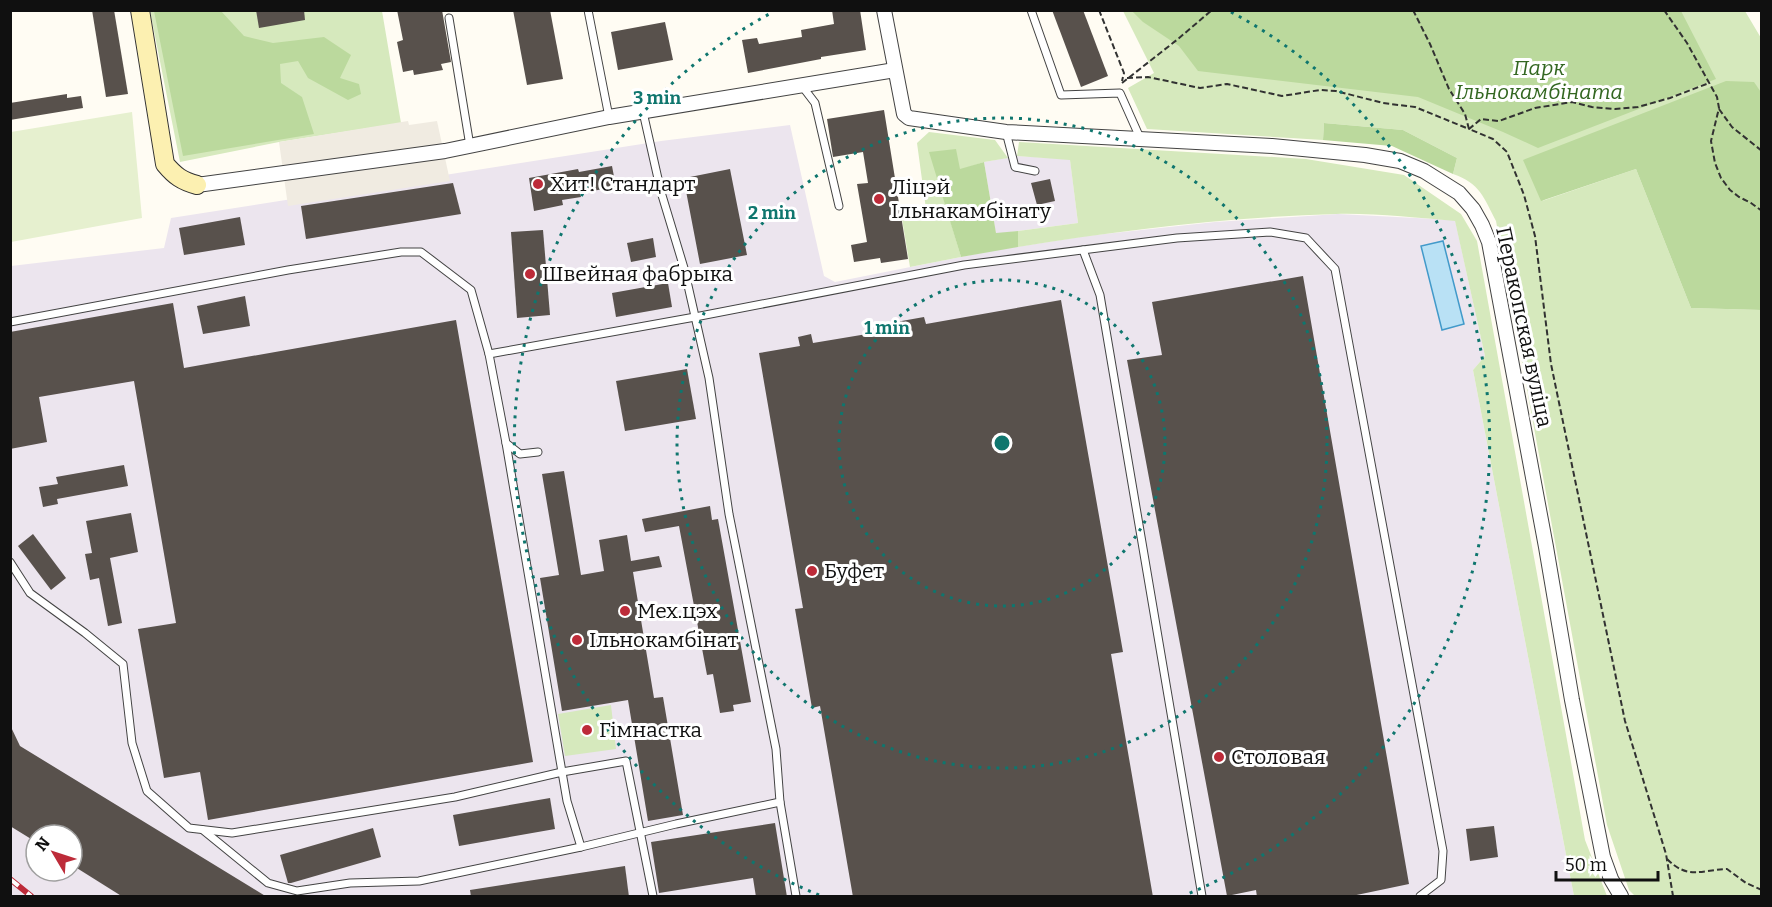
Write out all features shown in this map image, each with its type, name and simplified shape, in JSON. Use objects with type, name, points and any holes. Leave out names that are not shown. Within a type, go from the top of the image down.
[{"type":"street","points":[[140,10],[165,164],[174,175],[197,185],[445,151],[609,117],[895,70],[884,10]]},
{"type":"street","name":"Перакопская вуліца","points":[[895,70],[904,114],[909,118],[1006,132],[1272,146],[1365,155],[1400,161],[1424,171],[1459,193],[1473,209],[1489,242],[1572,700],[1603,857],[1621,897]]},
{"type":"lane","points":[[588,10],[609,117]]},
{"type":"lane","points":[[1031,10],[1061,95],[1120,93],[1142,140]]},
{"type":"lane","points":[[449,18],[470,146]]},
{"type":"lane","points":[[802,86],[815,103],[839,206]]},
{"type":"lane","points":[[643,112],[661,192],[684,268],[709,378],[729,514],[776,749],[780,802],[796,897]]},
{"type":"lane","points":[[1006,132],[1015,167],[1035,171]]},
{"type":"lane","points":[[489,354],[964,265],[1177,238],[1270,232],[1306,238],[1335,269],[1443,851],[1441,880],[1420,897]]},
{"type":"lane","points":[[1083,250],[1100,295],[1202,897]]},
{"type":"lane","points":[[10,322],[288,270],[401,252],[421,252],[471,290],[489,354],[567,801],[581,847]]},
{"type":"lane","points":[[506,442],[520,454],[538,452]]},
{"type":"lane","points":[[10,562],[30,593],[123,664],[132,742],[147,791],[189,828],[232,833],[455,797],[562,772],[626,761],[653,897]]},
{"type":"lane","points":[[203,830],[268,883],[297,891],[350,883],[419,881],[780,802]]},
{"type":"path","points":[[1099,10],[1124,73],[1122,83],[1212,10]]},
{"type":"path","points":[[1413,10],[1449,88],[1465,114],[1469,129]]},
{"type":"path","points":[[1665,10],[1687,43],[1717,97],[1719,108],[1711,141],[1714,163],[1721,178],[1730,190],[1761,211]]},
{"type":"path","points":[[1127,78],[1148,77],[1200,88],[1227,84],[1282,96],[1320,90],[1375,102],[1415,107],[1493,139],[1507,152],[1524,195],[1535,236],[1551,364],[1625,721],[1667,859],[1673,897]]},
{"type":"path","points":[[1469,129],[1481,119],[1499,121],[1535,108],[1560,103],[1572,102],[1615,109],[1638,107],[1709,83]]},
{"type":"path","points":[[1719,108],[1732,126],[1761,151]]},
{"type":"path","points":[[1667,859],[1676,868],[1688,872],[1727,869],[1746,883],[1761,890]]},
{"type":"shaded area","points":[[408,121],[409,125],[437,121],[450,181],[288,206],[279,142]]},
{"type":"shaded area","name":"Ільнокамбінат","points":[[790,125],[824,276],[835,282],[996,250],[1086,236],[1215,222],[1338,214],[1455,220],[1485,356],[1473,370],[1574,896],[11,896],[11,266],[164,248],[171,218],[661,141]]},
{"type":"shaded area","points":[[1017,156],[1070,159],[1078,223],[996,234],[984,162]]},
{"type":"green space","points":[[150,11],[382,11],[401,123],[279,142],[180,162]]},
{"type":"green space","points":[[154,11],[221,11],[244,36],[273,43],[324,37],[351,55],[340,78],[359,84],[361,94],[348,100],[308,78],[298,61],[280,64],[281,83],[302,97],[314,134],[183,156]]},
{"type":"green space","points":[[1123,11],[1745,11],[1761,38],[1761,92],[1753,82],[1542,201],[1636,169],[1691,308],[1761,310],[1761,896],[1635,896],[1629,890],[1607,825],[1496,221],[1480,192],[1469,182],[1453,174],[1457,158],[1403,130],[1324,123],[1323,140],[1147,129],[1128,88],[1154,73]]},
{"type":"green space","name":"Парк Ільнокамбіната","points":[[1132,11],[1681,11],[1716,79],[1538,148],[1418,97],[1198,71],[1179,46],[1143,22]]},
{"type":"green space","points":[[1726,81],[1754,82],[1761,92],[1761,310],[1691,308],[1636,169],[1541,201],[1523,160]]},
{"type":"green space","points":[[132,112],[142,218],[11,242],[11,132]]},
{"type":"green space","points":[[1324,123],[1403,130],[1457,158],[1453,174],[1392,146],[1323,140]]},
{"type":"green space","points":[[929,132],[995,140],[1008,158],[984,162],[960,170],[930,152],[961,257],[910,267],[901,213],[926,209],[917,143]]},
{"type":"green space","points":[[1019,142],[1306,159],[1404,175],[1461,214],[1477,241],[1585,840],[1607,896],[1574,896],[1473,370],[1485,356],[1455,221],[1365,214],[1257,218],[1177,225],[1018,247],[1018,231],[1078,223],[1070,160],[1017,156]]},
{"type":"green space","points":[[956,149],[960,169],[984,162],[996,233],[1018,231],[1018,247],[961,257],[929,152]]},
{"type":"green space","points":[[611,705],[616,749],[565,756],[558,714]]},
{"type":"water","points":[[1443,241],[1464,324],[1442,330],[1421,246]]},
{"type":"building","points":[[92,10],[114,10],[128,94],[106,97]]},
{"type":"building","points":[[256,10],[304,10],[305,20],[259,28]]},
{"type":"building","points":[[397,10],[442,10],[451,62],[441,64],[443,70],[414,75],[413,70],[403,72],[397,42],[403,40]]},
{"type":"building","points":[[513,10],[550,10],[563,79],[527,85]]},
{"type":"building","points":[[832,10],[860,10],[866,50],[748,73],[742,40],[757,38],[759,44],[802,37],[801,30],[834,24]]},
{"type":"building","points":[[1052,10],[1083,10],[1108,76],[1081,87]]},
{"type":"building","points":[[665,22],[673,60],[618,70],[611,32]]},
{"type":"building","points":[[67,94],[67,98],[81,96],[83,108],[10,120],[10,103]]},
{"type":"building","name":"Ліцэй Ільнакамбінату","points":[[884,110],[908,259],[881,263],[880,258],[854,262],[851,245],[867,242],[857,184],[868,183],[863,152],[833,157],[827,119]]},
{"type":"building","points":[[612,166],[616,187],[580,193],[581,197],[562,200],[563,205],[534,211],[529,178],[578,169],[579,172]]},
{"type":"building","points":[[730,169],[747,255],[700,264],[686,191],[692,189],[690,177]]},
{"type":"building","points":[[1050,179],[1055,201],[1037,205],[1031,183]]},
{"type":"building","points":[[453,183],[461,214],[306,239],[301,206]]},
{"type":"building","points":[[240,217],[245,245],[184,255],[179,228]]},
{"type":"building","name":"Швейная фабрыка","points":[[543,230],[550,315],[517,318],[511,232]]},
{"type":"building","points":[[653,238],[656,257],[631,262],[627,243]]},
{"type":"building","points":[[1303,276],[1409,884],[1347,897],[1257,897],[1256,890],[1227,896],[1127,360],[1162,355],[1152,302]]},
{"type":"building","points":[[668,283],[672,307],[616,317],[612,293]]},
{"type":"building","points":[[245,296],[250,326],[203,334],[197,306]]},
{"type":"building","points":[[1061,300],[1123,652],[1111,654],[1153,897],[853,897],[820,706],[812,708],[795,609],[803,608],[759,353],[800,346],[798,337],[811,334],[813,343],[897,329],[896,322],[924,317],[926,324]]},
{"type":"building","points":[[173,303],[184,368],[456,320],[533,762],[208,820],[200,772],[164,778],[138,629],[176,623],[134,381],[39,397],[47,442],[10,449],[10,332]]},
{"type":"building","points":[[687,369],[696,419],[625,431],[616,381]]},
{"type":"building","points":[[124,465],[128,486],[57,499],[58,504],[43,507],[39,487],[58,484],[56,477]]},
{"type":"building","points":[[564,471],[581,575],[604,571],[599,540],[627,535],[631,561],[659,556],[662,567],[633,572],[654,698],[663,697],[683,815],[648,821],[628,700],[562,711],[540,578],[559,575],[542,474]]},
{"type":"building","points":[[710,506],[712,520],[718,519],[751,702],[733,705],[734,711],[720,713],[713,674],[707,675],[679,526],[645,532],[642,519]]},
{"type":"building","points":[[131,513],[138,552],[110,558],[122,623],[108,626],[99,578],[90,580],[85,554],[92,553],[86,521]]},
{"type":"building","points":[[33,534],[66,578],[51,590],[18,546]]},
{"type":"building","points":[[10,725],[20,746],[267,897],[123,897],[84,873],[84,823],[24,823],[24,835],[10,826]]},
{"type":"building","points":[[550,798],[555,829],[459,846],[453,815]]},
{"type":"building","points":[[775,823],[787,897],[756,897],[753,878],[659,893],[651,842]]},
{"type":"building","points":[[1494,826],[1498,857],[1470,861],[1466,829]]},
{"type":"building","points":[[373,828],[381,857],[288,883],[280,855]]},
{"type":"building","points":[[625,866],[629,897],[471,897],[470,890]]},
{"type":"railway","points":[[10,879],[31,896]]},
{"type":"place","name":"Хит! Стандарт","points":[[538,184]]},
{"type":"place","name":"Ліцэй Ільнакамбінату","points":[[879,199]]},
{"type":"place","name":"Швейная фабрыка","points":[[530,274]]},
{"type":"place","name":"Буфет","points":[[812,571]]},
{"type":"place","name":"Мех.цэх","points":[[625,611]]},
{"type":"place","name":"Ільнокамбінат","points":[[577,640]]},
{"type":"place","name":"Гімнастка","points":[[587,730]]},
{"type":"place","name":"Столовая","points":[[1219,757]]}]
